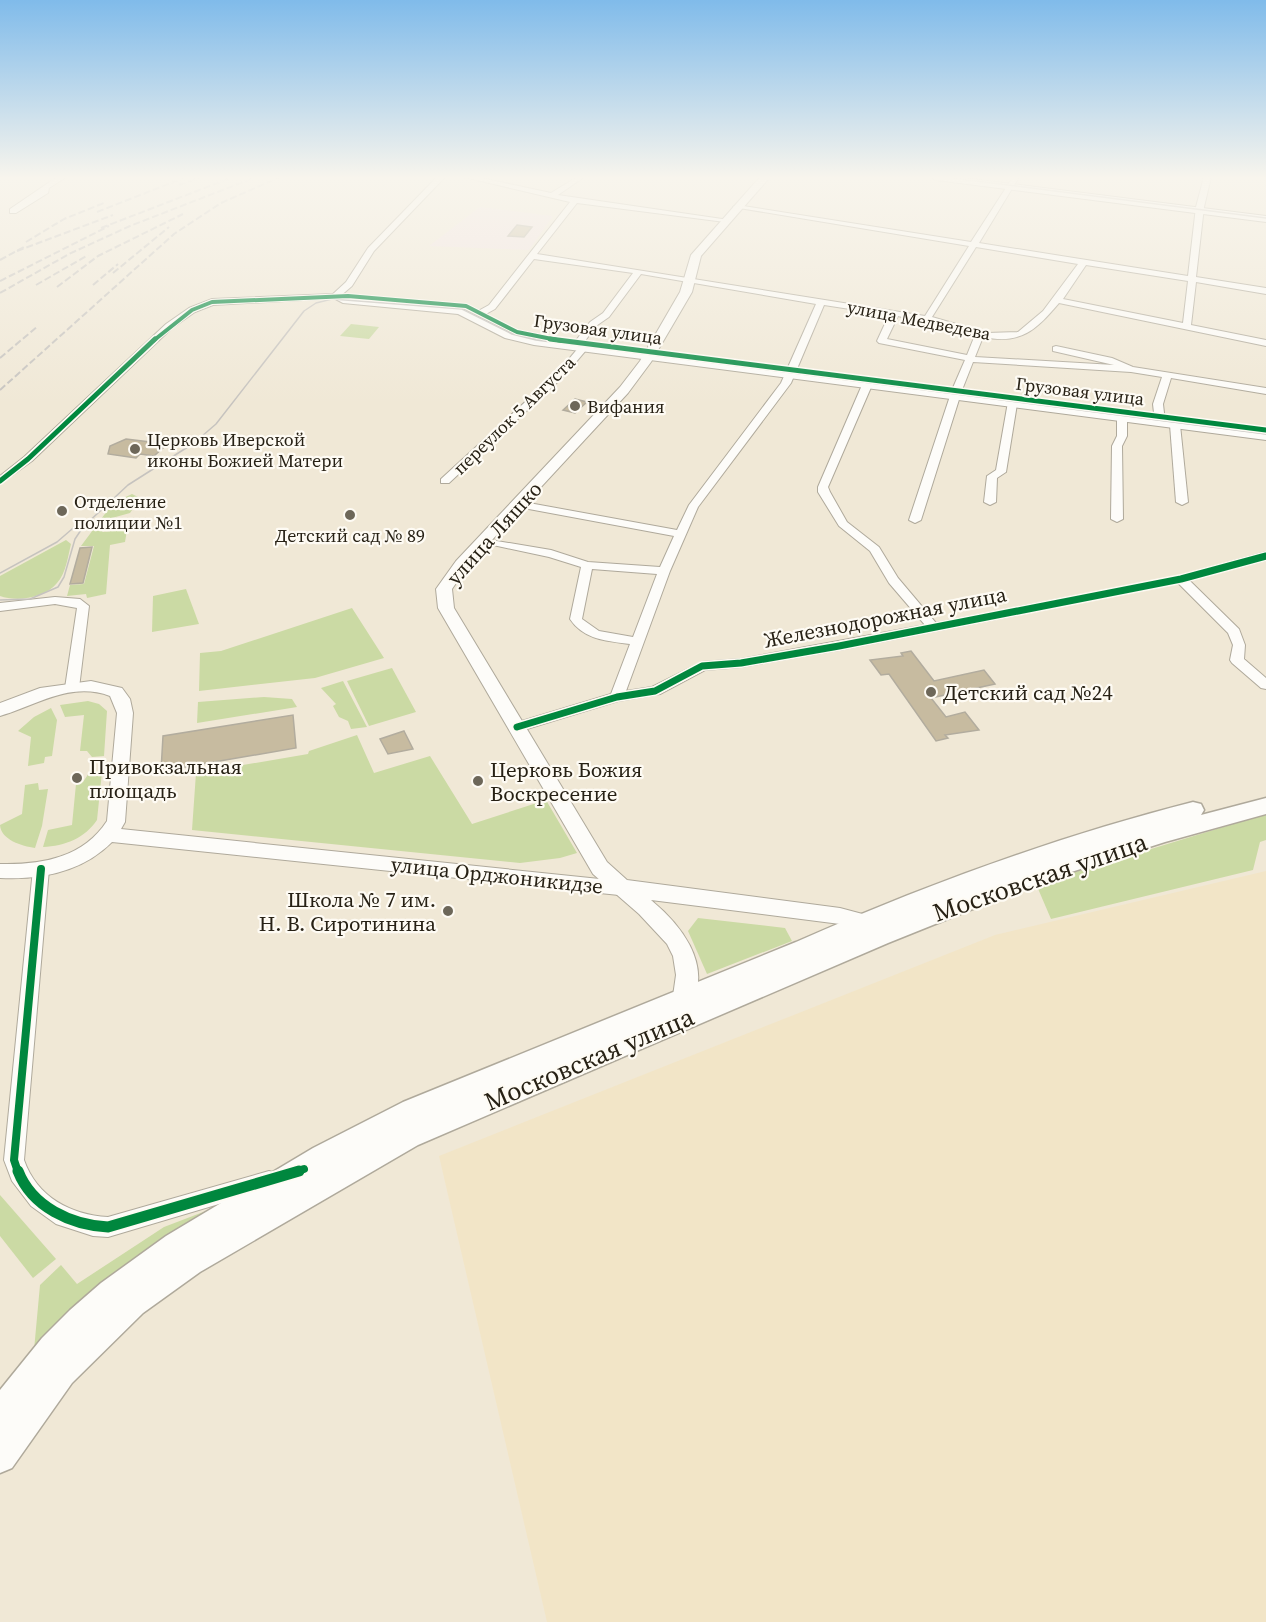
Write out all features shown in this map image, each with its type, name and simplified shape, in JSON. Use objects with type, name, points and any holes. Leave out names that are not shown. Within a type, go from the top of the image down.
[{"type":"main road","name":"улица Ляшко","points":[[684,996],[689,981],[687,967],[671,931],[649,908],[619,888],[600,868],[446,608],[443,597],[444,589],[453,573],[616,399],[649,355],[686,292],[698,253]]},
{"type":"main road","name":"Московская улица","points":[[0,1456],[36,1400],[82,1347],[132,1302],[189,1261],[408,1136],[1020,861],[1151,820],[1266,792]]},
{"type":"main road","name":"Московская улица","points":[[0,1418],[44,1358],[100,1303],[171,1249],[304,1169],[399,1118],[684,996],[799,952],[1162,834],[1266,806]]},
{"type":"main road","name":"улица Орджоникидзе","points":[[619,888],[840,916],[870,929]]},
{"type":"street","points":[[0,481],[28,459],[169,326],[192,310],[212,302],[335,296],[349,284],[369,253]]},
{"type":"street","points":[[483,312],[492,307],[535,253]]},
{"type":"street","points":[[927,319],[968,253]]},
{"type":"street","points":[[1026,253],[1266,291]]},
{"type":"street","points":[[1187,325],[1196,253]]},
{"type":"street","name":"улица Медведева","points":[[532,256],[690,278],[927,319],[980,334],[1022,334],[1058,300]]},
{"type":"street","points":[[1083,262],[1077,277],[1058,300],[1266,343]]},
{"type":"street","name":"переулок 5 Августа","points":[[445,481],[562,373],[593,324],[606,315],[639,271]]},
{"type":"street","name":"Грузовая улица","points":[[335,296],[459,305],[483,312],[525,335],[580,346]]},
{"type":"street","name":"Грузовая улица","points":[[335,296],[343,300],[460,311],[514,338],[1159,419],[1266,430]]},
{"type":"street","points":[[617,697],[664,571],[693,507],[791,372],[821,302]]},
{"type":"street","points":[[894,314],[882,341],[971,359],[1080,368],[1131,369],[1266,391]]},
{"type":"street","points":[[915,520],[956,393],[980,334]]},
{"type":"street","points":[[1056,349],[1109,360],[1131,369]]},
{"type":"street","name":"Грузовая улица","points":[[791,372],[867,385],[956,393],[1012,404],[1122,418],[1159,419],[1175,424],[1266,436]]},
{"type":"street","points":[[1159,419],[1158,404],[1167,375]]},
{"type":"street","points":[[867,385],[823,487],[843,524],[875,549],[893,580],[932,626]]},
{"type":"street","points":[[990,502],[992,476],[1001,472],[1012,404]]},
{"type":"street","points":[[1117,519],[1117,446],[1122,436],[1122,418]]},
{"type":"street","points":[[1175,424],[1182,502]]},
{"type":"street","points":[[518,504],[682,534]]},
{"type":"street","points":[[483,540],[551,554],[587,565],[664,571]]},
{"type":"street","name":"Железнодорожная улица","points":[[517,727],[617,697],[655,691],[702,666],[741,663],[839,646],[1181,579],[1266,556]]},
{"type":"street","points":[[587,565],[576,619],[579,624],[598,635],[636,641]]},
{"type":"street","points":[[1181,579],[1234,632],[1239,645],[1237,660],[1266,686]]},
{"type":"street","points":[[0,607],[63,600],[76,602],[83,606],[72,688]]},
{"type":"street","points":[[0,710],[27,697],[72,688],[107,688],[118,693],[123,701],[125,713],[116,822],[110,835],[80,857],[65,864],[41,869],[0,871]]},
{"type":"street","name":"улица Орджоникидзе","points":[[110,835],[619,888]]},
{"type":"street","points":[[41,869],[14,1160],[18,1173],[27,1186],[64,1219],[86,1227],[108,1227],[304,1169]]},
{"type":"shaded area","points":[[1266,871],[1266,1622],[547,1622],[439,1156],[995,935]]},
{"type":"green space","points":[[351,324],[379,327],[369,339],[340,336]]},
{"type":"green space","points":[[132,494],[140,498],[130,513],[112,518],[102,532],[127,530],[125,542],[110,545],[106,594],[87,598],[86,594],[67,596],[70,585],[84,584],[94,546],[81,546],[113,503]]},
{"type":"green space","points":[[66,540],[71,544],[66,564],[63,574],[52,588],[30,597],[14,599],[0,596],[0,576]]},
{"type":"green space","points":[[186,589],[199,624],[152,632],[153,596]]},
{"type":"green space","points":[[352,608],[384,658],[315,678],[199,691],[200,653],[221,651]]},
{"type":"green space","points":[[392,668],[416,712],[369,726],[347,681]]},
{"type":"green space","points":[[343,681],[367,727],[351,729],[348,721],[339,717],[333,706],[336,704],[321,688]]},
{"type":"green space","points":[[264,697],[292,699],[297,707],[197,723],[198,702]]},
{"type":"green space","points":[[88,701],[99,704],[107,711],[104,756],[92,757],[87,751],[80,751],[84,715],[65,717],[60,705]]},
{"type":"green space","points":[[51,708],[57,720],[52,756],[45,757],[44,763],[28,766],[31,737],[18,731],[34,717]]},
{"type":"green space","points":[[357,735],[374,773],[430,756],[472,824],[546,800],[577,853],[560,858],[520,863],[192,830],[196,773],[308,754],[309,751]]},
{"type":"green space","points":[[102,772],[97,820],[87,832],[74,840],[43,847],[48,830],[72,825],[76,784],[83,782],[89,773]]},
{"type":"green space","points":[[38,783],[39,790],[48,789],[42,826],[35,848],[18,844],[8,838],[4,835],[0,825],[22,814],[25,785]]},
{"type":"green space","points":[[1266,814],[1266,840],[1260,842],[1253,870],[1051,919],[1036,884]]},
{"type":"green space","points":[[698,918],[785,928],[792,941],[707,974],[688,931]]},
{"type":"green space","points":[[0,1195],[56,1259],[33,1278],[0,1236]]},
{"type":"green space","points":[[232,1201],[34,1350],[40,1285],[61,1265],[77,1284],[164,1227]]},
{"type":"building","name":"Вифания","points":[[575,399],[587,402],[575,413],[563,410]]},
{"type":"building","name":"Церковь Иверской иконы Божией Матери","points":[[126,439],[151,442],[148,445],[164,447],[154,456],[140,454],[136,458],[108,454],[110,446]]},
{"type":"building","points":[[92,547],[83,583],[70,584],[80,548]]},
{"type":"building","name":"Детский сад №24","points":[[911,651],[934,681],[984,670],[995,684],[931,698],[946,717],[965,712],[979,730],[945,735],[948,738],[936,741],[889,674],[881,675],[870,660],[903,656],[901,653]]},
{"type":"building","points":[[293,715],[296,748],[161,771],[163,736]]},
{"type":"building","points":[[404,731],[413,749],[388,754],[380,739]]},
{"type":"tram line","points":[[0,600],[30,599],[58,587],[64,577],[75,539],[83,527],[128,485],[194,443],[216,424],[304,311],[316,303],[332,299],[462,309],[512,334],[536,340],[1266,434]]},
{"type":"tram line","points":[[0,573],[57,542],[79,523]]},
{"type":"railway","points":[[0,260],[13,253]]},
{"type":"railway","points":[[0,281],[56,253]]},
{"type":"railway","points":[[0,293],[72,253]]},
{"type":"railway","points":[[57,287],[105,253]]},
{"type":"railway","points":[[113,273],[138,253]]},
{"type":"railway","points":[[0,390],[153,253]]},
{"type":"railway","points":[[36,285],[88,255]]},
{"type":"railway","points":[[93,285],[118,264]]},
{"type":"railway","points":[[0,358],[38,326]]},
{"type":"cycle path","points":[[0,481],[28,459],[169,326],[192,310],[212,302],[348,296],[466,306],[517,332],[540,338],[1266,430]]},
{"type":"cycle path","points":[[517,727],[617,697],[655,691],[702,666],[741,663],[839,646],[1181,579],[1266,556]]},
{"type":"cycle path","points":[[41,869],[14,1160],[27,1187],[38,1199],[63,1217],[78,1223],[108,1227],[304,1169]]},
{"type":"place","name":"Вифания","points":[[575,406]]},
{"type":"place","name":"Церковь Иверской иконы Божией Матери","points":[[135,449]]},
{"type":"place","name":"Отделение полиции №1","points":[[62,511]]},
{"type":"place","name":"Детский сад № 89","points":[[350,515]]},
{"type":"place","name":"Детский сад №24","points":[[931,692]]},
{"type":"place","name":"Привокзальная площадь","points":[[77,778]]},
{"type":"place","name":"Церковь Божия Воскресение","points":[[478,781]]},
{"type":"place","name":"Школа № 7 им. Н. В. Сиротинина","points":[[448,911]]}]
